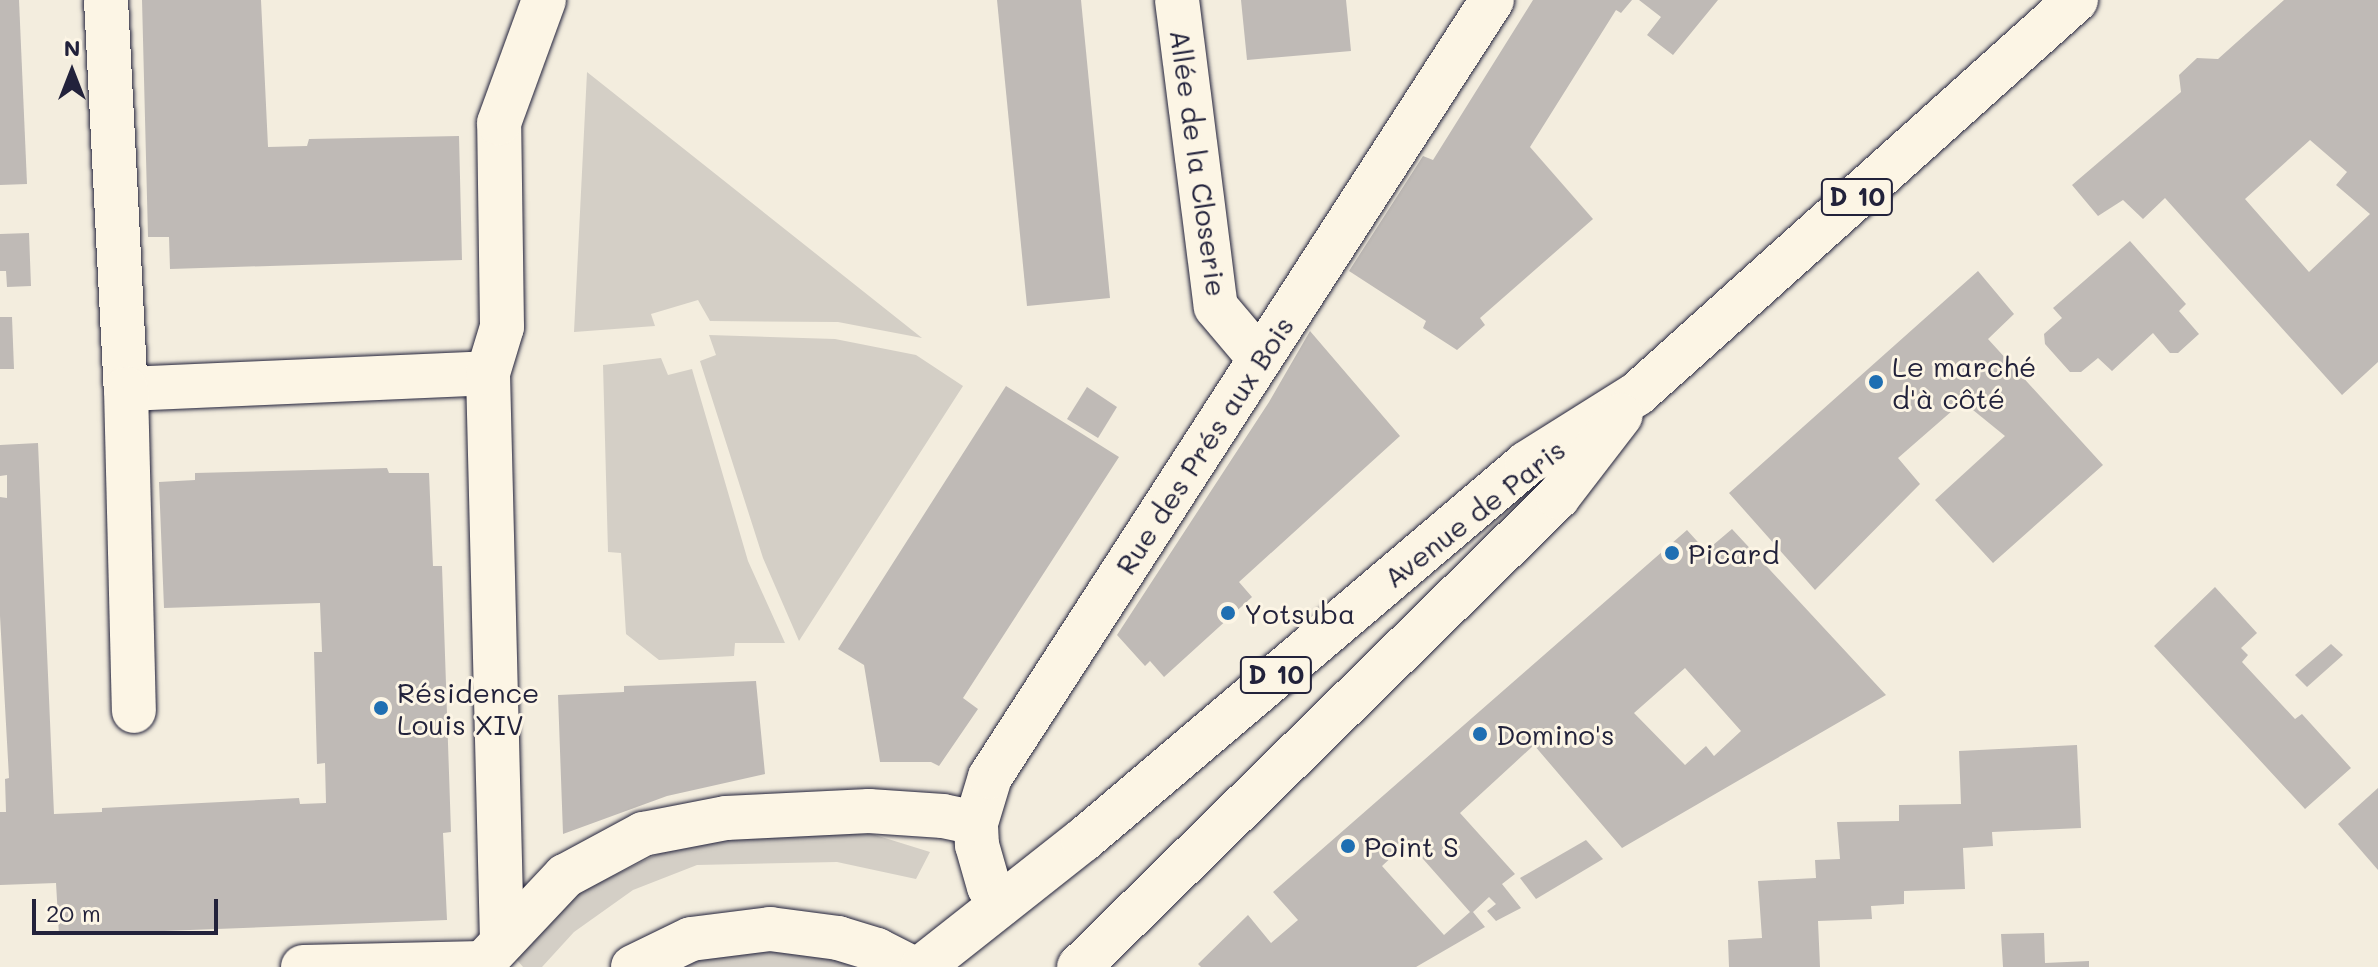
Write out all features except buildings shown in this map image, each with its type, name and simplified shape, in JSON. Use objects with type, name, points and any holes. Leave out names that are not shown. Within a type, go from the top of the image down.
[{"type":"street","points":[[106,0],[126,389],[134,711]]},
{"type":"street","points":[[491,957],[488,373],[502,327],[499,123],[544,0]]},
{"type":"street","name":"Allée de la Closerie","points":[[1177,0],[1216,307],[1260,359]]},
{"type":"street","name":"Rue des Prés aux Bois","points":[[1000,905],[985,873],[977,845],[976,823],[990,777],[1492,0]]},
{"type":"street","name":"D 10","points":[[1637,394],[2076,0]]},
{"type":"street","points":[[126,389],[488,373]]},
{"type":"street","name":"Avenue de Paris","points":[[922,967],[1083,840],[1527,463],[1637,394]]},
{"type":"street","name":"Avenue de Paris","points":[[1079,967],[1558,497],[1637,394]]},
{"type":"street","points":[[303,967],[491,957],[565,876],[643,834],[726,818],[869,811],[943,816],[976,823]]},
{"type":"street","points":[[633,967],[691,939],[770,929],[838,938],[877,950],[910,967]]},
{"type":"shaded area","points":[[587,72],[922,338],[838,322],[710,321],[698,300],[651,314],[655,326],[574,332]]},
{"type":"shaded area","points":[[709,335],[835,339],[916,355],[963,386],[799,641],[763,558],[700,361],[716,355]]},
{"type":"shaded area","points":[[661,358],[668,375],[692,369],[748,561],[785,643],[735,643],[734,656],[659,660],[626,634],[621,553],[608,552],[603,365]]},
{"type":"shaded area","points":[[872,834],[930,852],[916,879],[837,862],[697,865],[633,890],[574,932],[542,967],[523,967],[511,953],[570,897],[660,853],[746,835]]},
{"type":"shaded area","points":[[774,950],[816,950],[854,967],[674,967],[714,956]]},
{"type":"place","name":"Le marché d'à côté","points":[[1876,382]]},
{"type":"place","name":"Picard","points":[[1672,553]]},
{"type":"place","name":"Yotsuba","points":[[1228,613]]},
{"type":"place","name":"Résidence Louis XIV","points":[[381,708]]},
{"type":"place","name":"Domino's","points":[[1480,734]]},
{"type":"place","name":"Point S","points":[[1348,846]]}]
